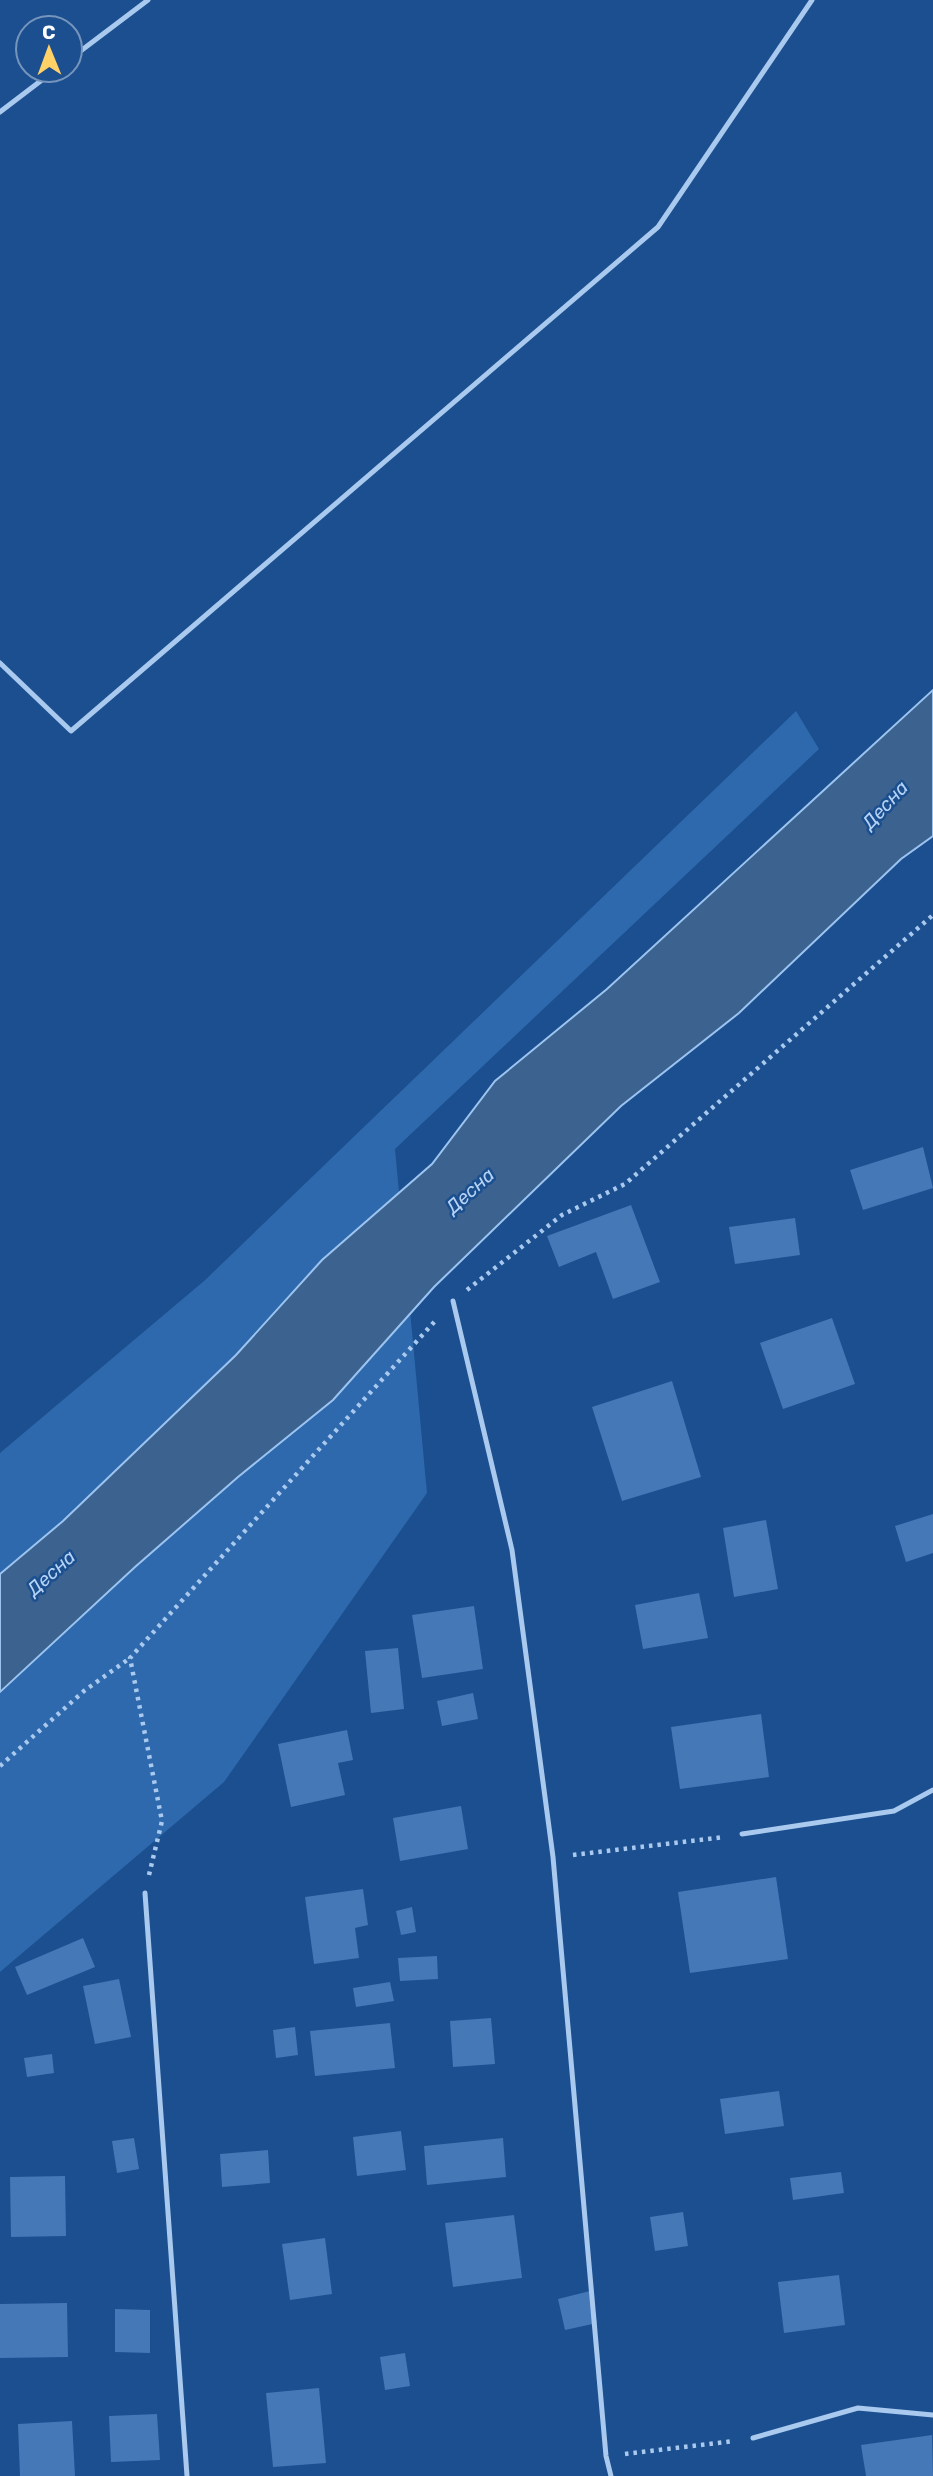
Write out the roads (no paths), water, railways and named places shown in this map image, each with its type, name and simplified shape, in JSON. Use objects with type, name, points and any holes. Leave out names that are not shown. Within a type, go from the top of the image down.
[{"type":"lane","points":[[84,48],[148,0]]},
{"type":"lane","points":[[0,663],[71,731],[657,227],[812,0]]},
{"type":"lane","points":[[0,112],[37,84]]},
{"type":"lane","points":[[453,1301],[512,1550],[553,1857],[606,2456],[611,2476]]},
{"type":"lane","points":[[742,1834],[894,1811],[933,1790]]},
{"type":"lane","points":[[145,1893],[187,2476]]},
{"type":"lane","points":[[753,2438],[858,2408],[933,2415]]},
{"type":"water","name":"Десна","points":[[933,690],[933,836],[901,859],[739,1013],[621,1106],[434,1287],[333,1400],[238,1477],[135,1567],[0,1692],[0,1574],[63,1521],[236,1355],[322,1260],[432,1164],[495,1081],[607,989]]}]
